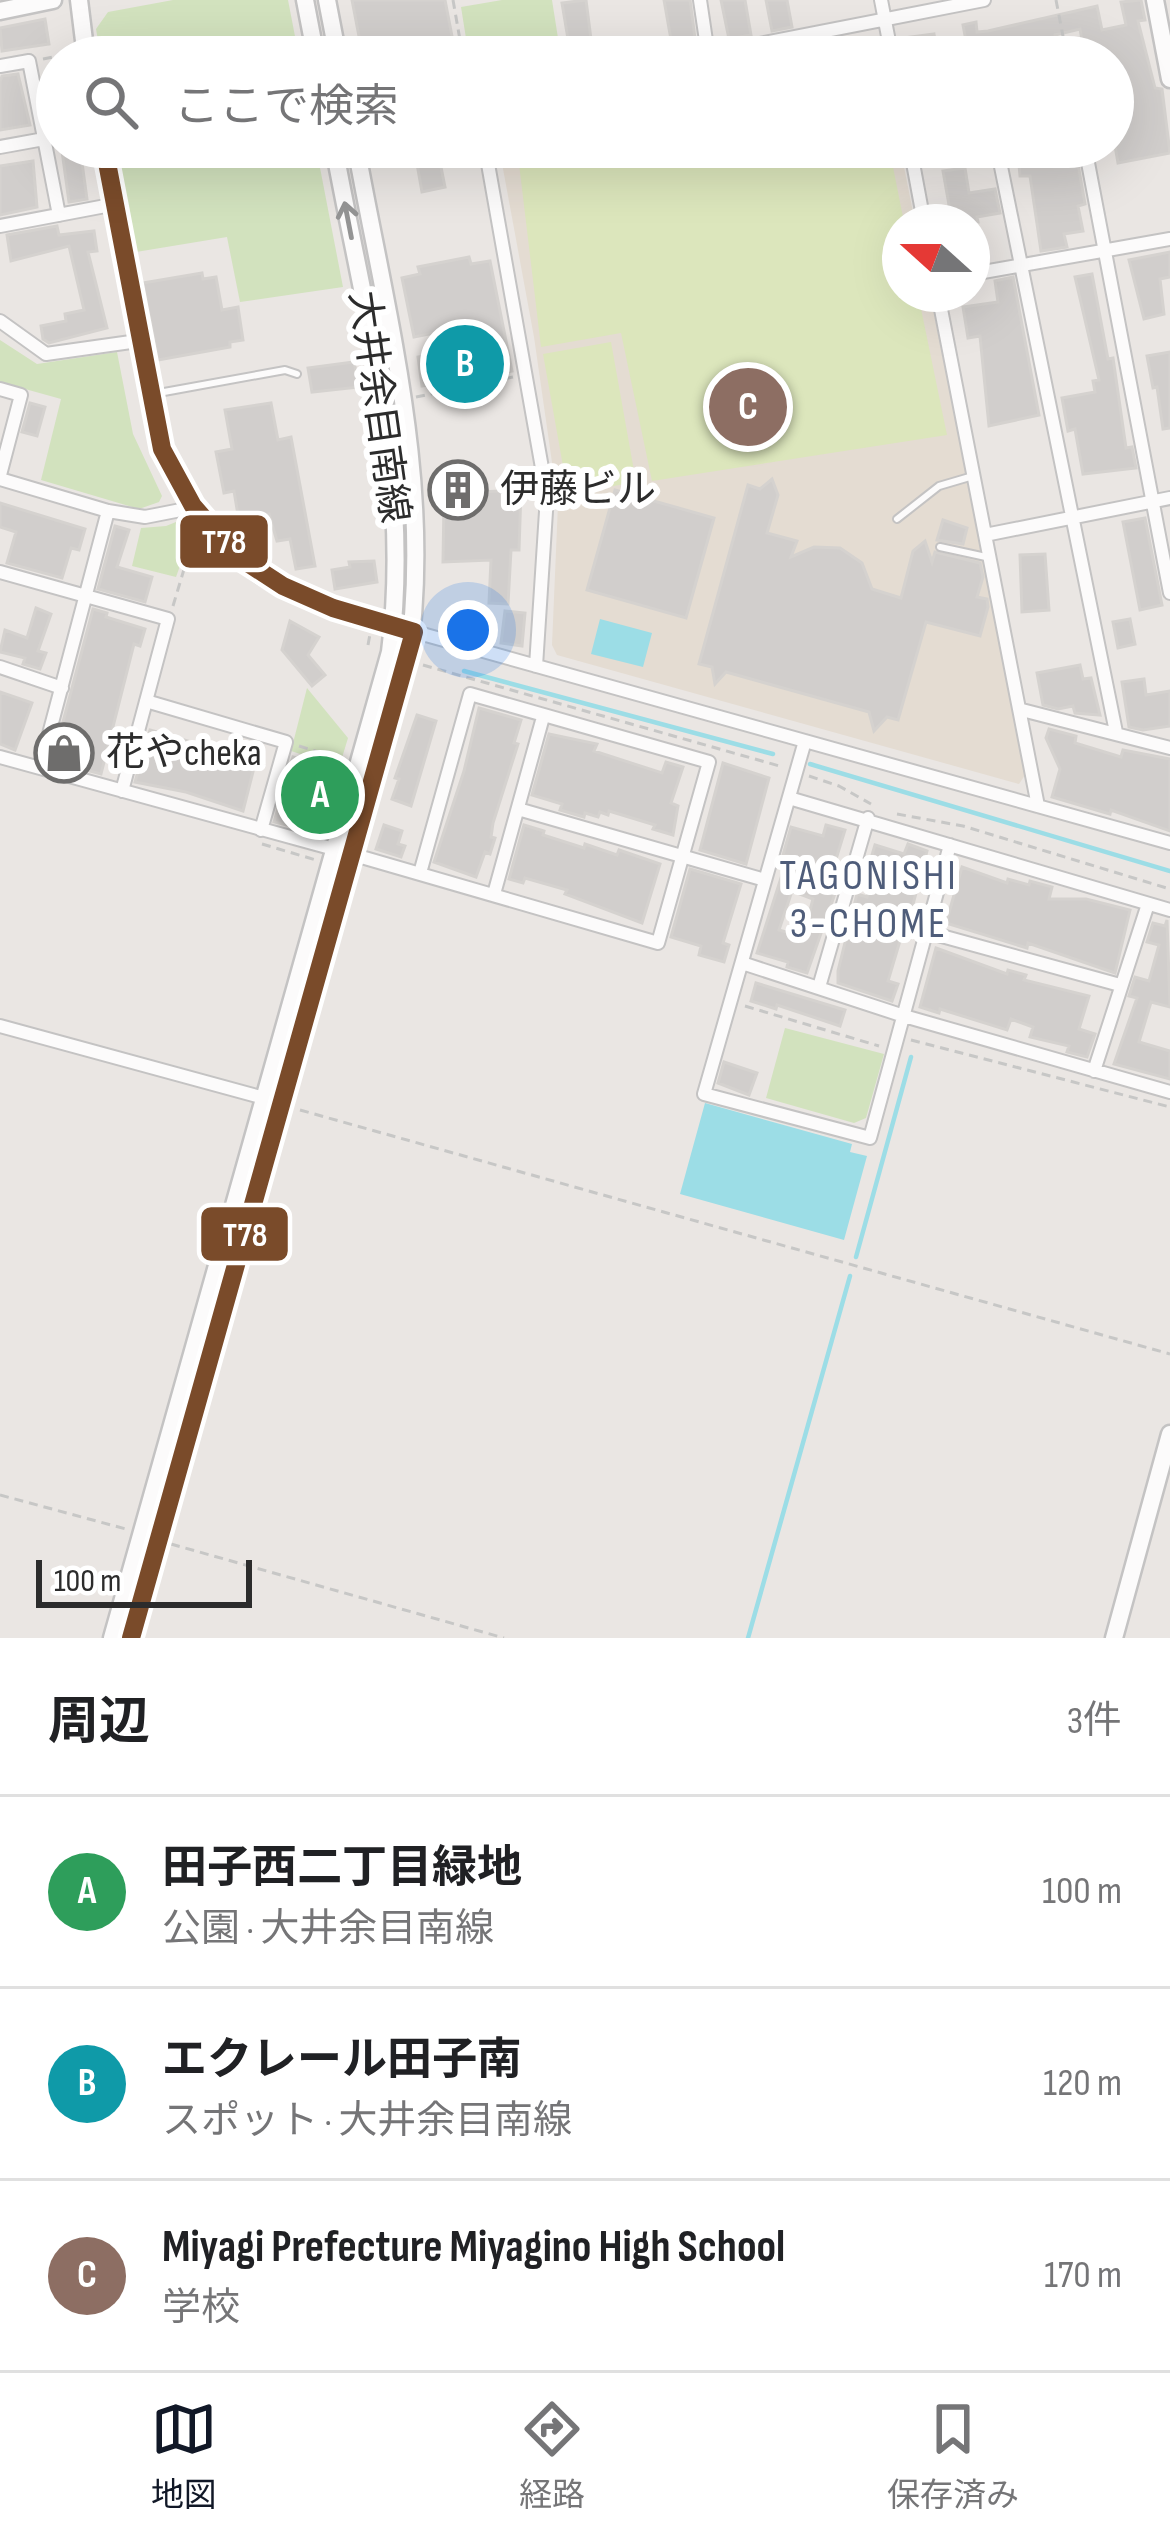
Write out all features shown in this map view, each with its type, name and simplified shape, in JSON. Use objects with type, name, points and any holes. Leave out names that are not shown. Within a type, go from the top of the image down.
[{"type":"street","points":[[0,11],[52,0]]},
{"type":"street","points":[[79,0],[84,36]]},
{"type":"street","points":[[305,0],[312,36]]},
{"type":"street","points":[[327,0],[334,36]]},
{"type":"street","points":[[700,0],[701,36]]},
{"type":"street","points":[[881,0],[888,36]]},
{"type":"street","points":[[800,36],[984,0]]},
{"type":"street","points":[[1155,0],[1170,79]]},
{"type":"street","points":[[0,66],[29,61],[36,97]]},
{"type":"street","points":[[0,147],[36,140]]},
{"type":"street","points":[[50,168],[59,215]]},
{"type":"street","points":[[108,168],[162,449],[214,534],[260,574],[305,600],[413,632],[1170,843]]},
{"type":"street","name":"大井余目南線","points":[[338,168],[395,484],[394,626],[343,852]]},
{"type":"street","points":[[131,1638],[150,1537],[272,1101],[343,852],[407,666],[413,632],[417,512],[402,399],[360,168]]},
{"type":"street","points":[[489,168],[547,496],[536,666]]},
{"type":"street","points":[[914,168],[921,204]]},
{"type":"street","points":[[1001,168],[1116,732]]},
{"type":"street","points":[[1089,168],[1170,593]]},
{"type":"street","points":[[0,226],[116,204]]},
{"type":"street","points":[[990,271],[1170,239]]},
{"type":"street","points":[[941,312],[1038,806]]},
{"type":"street","points":[[0,321],[46,354],[138,341]]},
{"type":"street","points":[[0,389],[21,394],[0,477],[108,511],[146,517],[196,507]]},
{"type":"street","points":[[985,535],[1170,498]]},
{"type":"street","points":[[40,768],[108,511]]},
{"type":"street","points":[[0,572],[169,619],[122,791]]},
{"type":"street","points":[[0,667],[62,688]]},
{"type":"street","points":[[0,757],[658,943],[709,762],[470,694],[420,873]]},
{"type":"street","points":[[146,701],[286,742],[261,830]]},
{"type":"street","points":[[1022,710],[1170,748]]},
{"type":"street","points":[[494,894],[543,717]]},
{"type":"street","points":[[805,741],[704,1094],[870,1138],[950,845]]},
{"type":"street","points":[[789,798],[1170,910]]},
{"type":"street","points":[[518,809],[765,880]]},
{"type":"street","points":[[819,987],[868,818]]},
{"type":"street","points":[[1094,1071],[1148,904]]},
{"type":"street","points":[[927,932],[1120,985]]},
{"type":"street","points":[[742,963],[904,1016],[1170,1092]]},
{"type":"street","points":[[0,1026],[272,1101]]},
{"type":"street","points":[[1114,1638],[1170,1434]]},
{"type":"street","points":[[112,1638],[150,1537]]},
{"type":"lane","points":[[150,394],[285,370],[297,374]]},
{"type":"lane","points":[[897,519],[939,486],[973,476]]},
{"type":"lane","points":[[940,547],[989,557]]},
{"type":"path","points":[[453,0],[459,36]]},
{"type":"path","points":[[1056,0],[1063,36]]},
{"type":"path","points":[[29,61],[36,60]]},
{"type":"path","points":[[402,399],[528,374]]},
{"type":"path","points":[[169,619],[188,556],[214,534]]},
{"type":"path","points":[[368,645],[370,633]]},
{"type":"path","points":[[421,665],[797,771],[839,786],[886,812],[962,826],[1170,890]]},
{"type":"path","points":[[286,742],[348,761]]},
{"type":"path","points":[[731,1001],[887,1048],[916,1039],[1170,1107]]},
{"type":"path","points":[[272,1101],[1170,1354]]},
{"type":"path","points":[[0,1495],[504,1638]]},
{"type":"shaded area","points":[[503,168],[904,168],[911,204],[882,204],[882,312],[934,312],[1027,772],[1019,784],[557,655],[552,645],[558,504]]},
{"type":"green space","points":[[173,0],[288,0],[295,36],[97,36],[96,29],[108,12]]},
{"type":"green space","points":[[502,0],[552,0],[558,36],[466,36],[461,7]]},
{"type":"green space","points":[[121,168],[320,168],[343,287],[240,302],[227,237],[136,252]]},
{"type":"green space","points":[[520,168],[893,168],[900,204],[882,204],[882,312],[922,312],[947,435],[652,481],[621,333],[541,347]]},
{"type":"green space","points":[[0,340],[37,364],[117,352],[133,434],[162,496],[159,502],[139,509],[41,480],[61,399],[0,382]]},
{"type":"green space","points":[[611,342],[636,482],[568,494],[543,354]]},
{"type":"green space","points":[[176,522],[196,544],[185,552],[176,577],[132,566],[141,528]]},
{"type":"green space","points":[[307,688],[348,738],[320,830],[312,837],[298,833],[319,760],[291,751]]},
{"type":"green space","points":[[785,1028],[884,1054],[866,1118],[854,1123],[766,1098]]},
{"type":"water","points":[[600,619],[652,633],[643,667],[591,654]]},
{"type":"water","points":[[705,1103],[852,1144],[850,1152],[867,1156],[844,1240],[680,1194]]},
{"type":"building","points":[[352,0],[445,0],[452,36],[359,36]]},
{"type":"building","points":[[586,0],[591,36],[568,36],[562,3]]},
{"type":"building","points":[[664,0],[690,0],[695,36],[670,36]]},
{"type":"building","points":[[721,0],[745,0],[751,35],[728,36]]},
{"type":"building","points":[[766,0],[787,0],[792,27],[772,31]]},
{"type":"building","points":[[1141,0],[1145,20],[1138,21],[1155,88],[1162,89],[1170,153],[1134,160],[1134,36],[1081,36],[1080,29],[1055,36],[965,36],[963,25],[976,22],[977,32],[988,31],[1097,6],[1102,30],[1126,25],[1121,2]]},
{"type":"building","points":[[45,19],[48,36],[36,36],[36,46],[2,51],[0,28]]},
{"type":"building","points":[[18,74],[30,125],[0,130],[0,82],[2,76]]},
{"type":"building","points":[[33,161],[37,207],[0,215],[0,166]]},
{"type":"building","points":[[64,168],[83,168],[87,199],[69,202]]},
{"type":"building","points":[[418,168],[441,168],[445,187],[422,192]]},
{"type":"building","points":[[965,168],[969,193],[995,189],[1000,213],[990,215],[990,204],[949,204],[943,171]]},
{"type":"building","points":[[1019,168],[1079,168],[1085,204],[1078,206],[1083,231],[1064,234],[1067,247],[1041,251],[1030,176],[1020,176]]},
{"type":"building","points":[[57,226],[59,235],[94,231],[97,251],[88,252],[107,328],[49,343],[43,339],[41,326],[66,321],[65,314],[84,310],[69,246],[11,261],[7,235]]},
{"type":"building","points":[[1170,252],[1170,277],[1160,279],[1164,314],[1144,319],[1129,260]]},
{"type":"building","points":[[469,257],[471,264],[490,261],[512,371],[422,386],[418,357],[483,346],[480,324],[414,337],[402,278],[420,274],[418,267]]},
{"type":"building","points":[[202,273],[203,279],[216,277],[222,310],[238,307],[243,340],[230,342],[230,347],[158,360],[143,283]]},
{"type":"building","points":[[1092,274],[1108,359],[1113,358],[1126,448],[1132,447],[1136,468],[1083,474],[1075,429],[1068,431],[1062,398],[1095,392],[1093,381],[1099,380],[1075,277]]},
{"type":"building","points":[[1013,277],[1039,415],[989,426],[980,336],[968,338],[964,312],[990,312],[990,303],[998,302],[995,281]]},
{"type":"building","points":[[1170,352],[1170,428],[1163,429],[1147,356]]},
{"type":"building","points":[[354,362],[359,387],[312,392],[308,368]]},
{"type":"building","points":[[30,403],[45,407],[37,436],[22,432]]},
{"type":"building","points":[[271,403],[278,440],[291,437],[315,566],[296,569],[290,539],[277,541],[269,514],[239,521],[234,491],[224,493],[216,452],[232,449],[225,410]]},
{"type":"building","points":[[482,476],[480,492],[521,490],[519,550],[511,550],[508,604],[489,603],[491,560],[443,562],[444,503],[434,503],[435,478]]},
{"type":"building","points":[[772,479],[778,495],[767,533],[797,541],[791,557],[814,547],[840,548],[862,563],[872,589],[901,598],[913,551],[925,541],[932,562],[935,552],[980,563],[983,577],[977,597],[987,599],[988,607],[980,636],[926,622],[898,720],[887,717],[874,731],[869,712],[726,672],[715,684],[712,667],[699,664],[748,485],[760,489]]},
{"type":"building","points":[[615,490],[714,518],[686,618],[587,590]]},
{"type":"building","points":[[0,503],[85,529],[79,550],[71,548],[62,578],[7,563],[16,532],[0,527]]},
{"type":"building","points":[[1145,518],[1162,605],[1140,610],[1123,522]]},
{"type":"building","points":[[943,520],[967,528],[963,544],[937,540]]},
{"type":"building","points":[[115,526],[129,530],[117,567],[152,577],[145,602],[98,589]]},
{"type":"building","points":[[1045,554],[1049,610],[1022,612],[1020,555]]},
{"type":"building","points":[[374,561],[377,582],[335,589],[332,570],[350,567],[349,562]]},
{"type":"building","points":[[36,608],[51,614],[38,651],[46,653],[40,669],[23,664],[25,658],[0,652],[5,630],[27,638]]},
{"type":"building","points":[[93,609],[145,629],[140,646],[134,644],[101,774],[82,769],[85,761],[55,752]]},
{"type":"building","points":[[505,611],[525,613],[522,646],[501,643]]},
{"type":"building","points":[[1130,619],[1135,644],[1118,648],[1113,622]]},
{"type":"building","points":[[290,621],[319,637],[308,655],[325,675],[312,686],[282,650]]},
{"type":"building","points":[[1080,665],[1083,679],[1091,678],[1100,715],[1075,713],[1073,706],[1043,705],[1037,673]]},
{"type":"building","points":[[1144,679],[1146,695],[1170,691],[1170,726],[1129,727],[1122,682]]},
{"type":"building","points":[[0,692],[32,703],[15,750],[0,744]]},
{"type":"building","points":[[479,708],[521,720],[493,823],[491,837],[495,838],[476,877],[434,862]]},
{"type":"building","points":[[417,715],[436,721],[411,806],[392,799]]},
{"type":"building","points":[[1049,729],[1076,736],[1075,743],[1121,757],[1123,750],[1170,759],[1170,831],[1111,810],[1110,814],[1052,797],[1060,769],[1046,738]]},
{"type":"building","points":[[150,730],[239,756],[241,751],[257,756],[243,811],[135,782]]},
{"type":"building","points":[[549,734],[597,744],[594,751],[662,773],[666,762],[683,767],[671,803],[678,806],[673,835],[609,811],[598,817],[585,813],[584,817],[532,795]]},
{"type":"building","points":[[293,757],[305,761],[291,826],[274,822]]},
{"type":"building","points":[[723,763],[769,778],[746,864],[700,850]]},
{"type":"building","points":[[384,825],[402,831],[401,857],[376,849]]},
{"type":"building","points":[[524,825],[584,848],[585,844],[617,855],[619,850],[660,864],[642,923],[565,894],[567,890],[525,878],[523,883],[509,879]]},
{"type":"building","points":[[826,825],[845,830],[828,885],[837,888],[807,973],[757,953],[788,856],[783,855],[791,827],[823,836]],"holes":[[[792,891],[813,899],[803,937],[779,930]]]},
{"type":"building","points":[[908,844],[927,851],[888,981],[898,984],[892,1001],[838,983],[838,971],[857,894],[867,897],[875,845],[904,854]]},
{"type":"building","points":[[962,867],[1007,883],[1008,879],[1052,887],[1049,899],[1086,899],[1130,910],[1115,973],[1028,943],[1027,948],[946,923]]},
{"type":"building","points":[[690,869],[741,884],[723,943],[729,945],[724,962],[699,955],[701,946],[671,937]]},
{"type":"building","points":[[1167,920],[1170,1007],[1151,1002],[1139,1042],[1170,1051],[1170,1079],[1114,1064],[1137,998],[1129,996],[1135,977],[1149,981],[1159,945],[1147,942],[1153,923],[1165,926]]},
{"type":"building","points":[[936,948],[1007,974],[1008,970],[1026,975],[1024,980],[1089,996],[1079,1029],[1095,1034],[1087,1057],[1067,1052],[1069,1046],[1030,1037],[1033,1027],[1011,1019],[1007,1030],[920,1007]]},
{"type":"building","points":[[756,983],[845,1010],[840,1026],[751,1001]]},
{"type":"building","points":[[724,1062],[757,1073],[749,1095],[718,1083]]},
{"type":"waterway","points":[[464,671],[773,754]]},
{"type":"waterway","points":[[810,764],[1170,871]]},
{"type":"waterway","points":[[856,1257],[911,1057]]},
{"type":"waterway","points":[[748,1638],[850,1276]]},
{"type":"transit line","name":"T78","points":[[108,168],[162,449],[193,506],[237,556],[283,586],[333,608],[414,632],[131,1638]]},
{"type":"place","name":"エクレール田子南","points":[[465,364]]},
{"type":"place","name":"Miyagi Prefecture Miyagino High School","points":[[748,407]]},
{"type":"place","name":"伊藤ビル","points":[[458,490]]},
{"type":"place","name":"花やcheka","points":[[64,753]]},
{"type":"place","name":"田子西二丁目緑地","points":[[320,795]]},
{"type":"district","name":"TAGONISHI 3-CHOME","points":[[869,900]]}]
